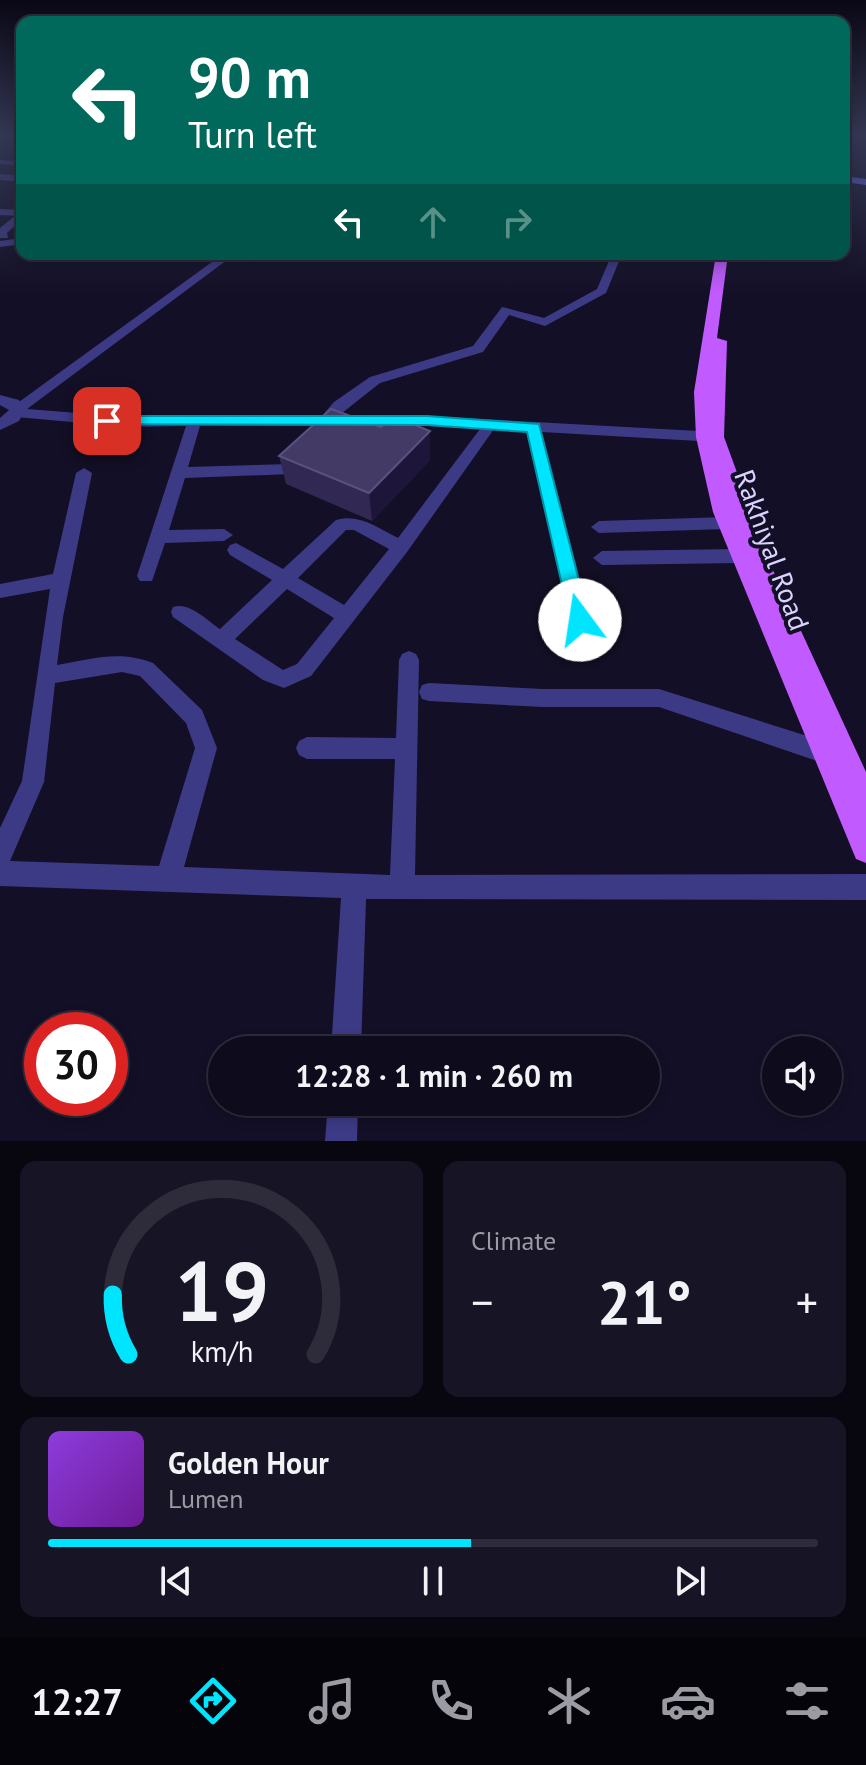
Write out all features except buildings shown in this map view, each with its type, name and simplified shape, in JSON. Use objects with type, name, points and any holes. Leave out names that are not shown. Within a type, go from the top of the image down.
[{"type":"main road","name":"Rakhiyal Road","points":[[721,260],[702,392],[727,523],[866,849]]},
{"type":"main road","points":[[731,260],[722,301],[710,437],[762,568],[866,801]]},
{"type":"street","points":[[1,239],[1,233],[16,219]]},
{"type":"street","points":[[0,425],[222,260]]},
{"type":"street","points":[[325,421],[339,405],[375,380],[478,349],[506,310],[545,322],[602,291],[615,260]]},
{"type":"street","points":[[0,400],[13,403],[16,411]]},
{"type":"street","points":[[16,411],[128,422],[427,421],[710,437]]},
{"type":"street","points":[[146,576],[194,423]]},
{"type":"street","points":[[180,612],[270,674],[284,679],[304,670],[401,547],[489,426]]},
{"type":"street","points":[[534,428],[580,620]]},
{"type":"street","points":[[178,473],[291,469]]},
{"type":"street","points":[[0,856],[33,782],[61,580],[84,473]]},
{"type":"street","points":[[599,527],[727,523]]},
{"type":"street","points":[[221,641],[342,524],[356,524],[401,547]]},
{"type":"street","points":[[158,537],[224,535]]},
{"type":"street","points":[[236,550],[347,616]]},
{"type":"street","points":[[602,558],[739,556]]},
{"type":"street","points":[[0,591],[61,580]]},
{"type":"street","points":[[402,888],[409,660]]},
{"type":"street","points":[[46,676],[122,663],[146,669],[194,717],[206,748],[168,880]]},
{"type":"street","points":[[429,692],[543,698],[659,698],[823,752]]},
{"type":"street","points":[[307,748],[407,749]]},
{"type":"street","points":[[0,873],[402,888],[866,887]]},
{"type":"street","points":[[347,1036],[354,887]]},
{"type":"street","points":[[341,1141],[342,1116]]},
{"type":"route","points":[[107,421],[427,421],[534,428],[580,620]]}]
